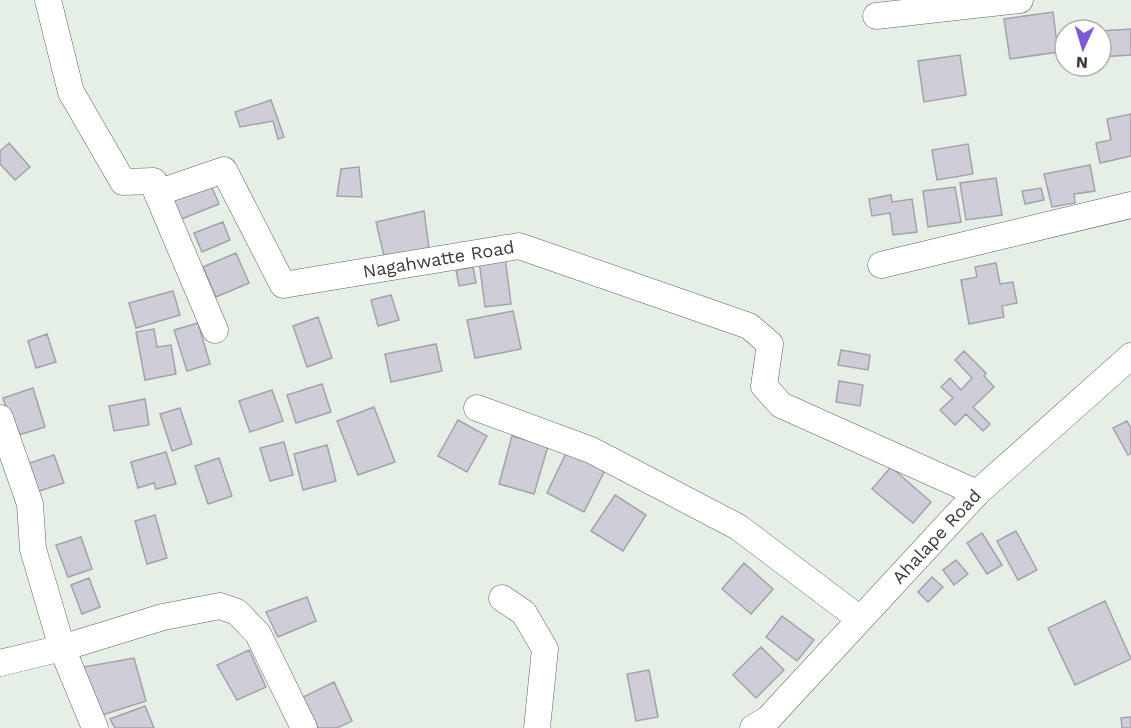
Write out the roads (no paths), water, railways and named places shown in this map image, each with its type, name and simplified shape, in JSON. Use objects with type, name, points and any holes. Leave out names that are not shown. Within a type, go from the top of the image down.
[{"type":"street","points":[[48,0],[71,92],[123,182],[153,181],[215,330]]},
{"type":"street","points":[[876,16],[1020,0]]},
{"type":"street","name":"Nagahwatte Road","points":[[157,193],[224,170],[283,285],[519,246],[749,326],[770,344],[764,386],[781,405],[977,493]]},
{"type":"street","points":[[881,265],[1131,205]]},
{"type":"street","name":"Ahalape Road","points":[[764,725],[977,493],[1131,356]]},
{"type":"street","points":[[477,408],[591,450],[738,527],[860,619]]},
{"type":"street","points":[[0,418],[30,504],[33,549],[62,648],[95,728]]},
{"type":"street","points":[[502,598],[524,613],[545,649],[537,728]]},
{"type":"street","points":[[0,663],[62,648],[163,617],[220,606],[237,612],[258,634],[304,728]]}]
